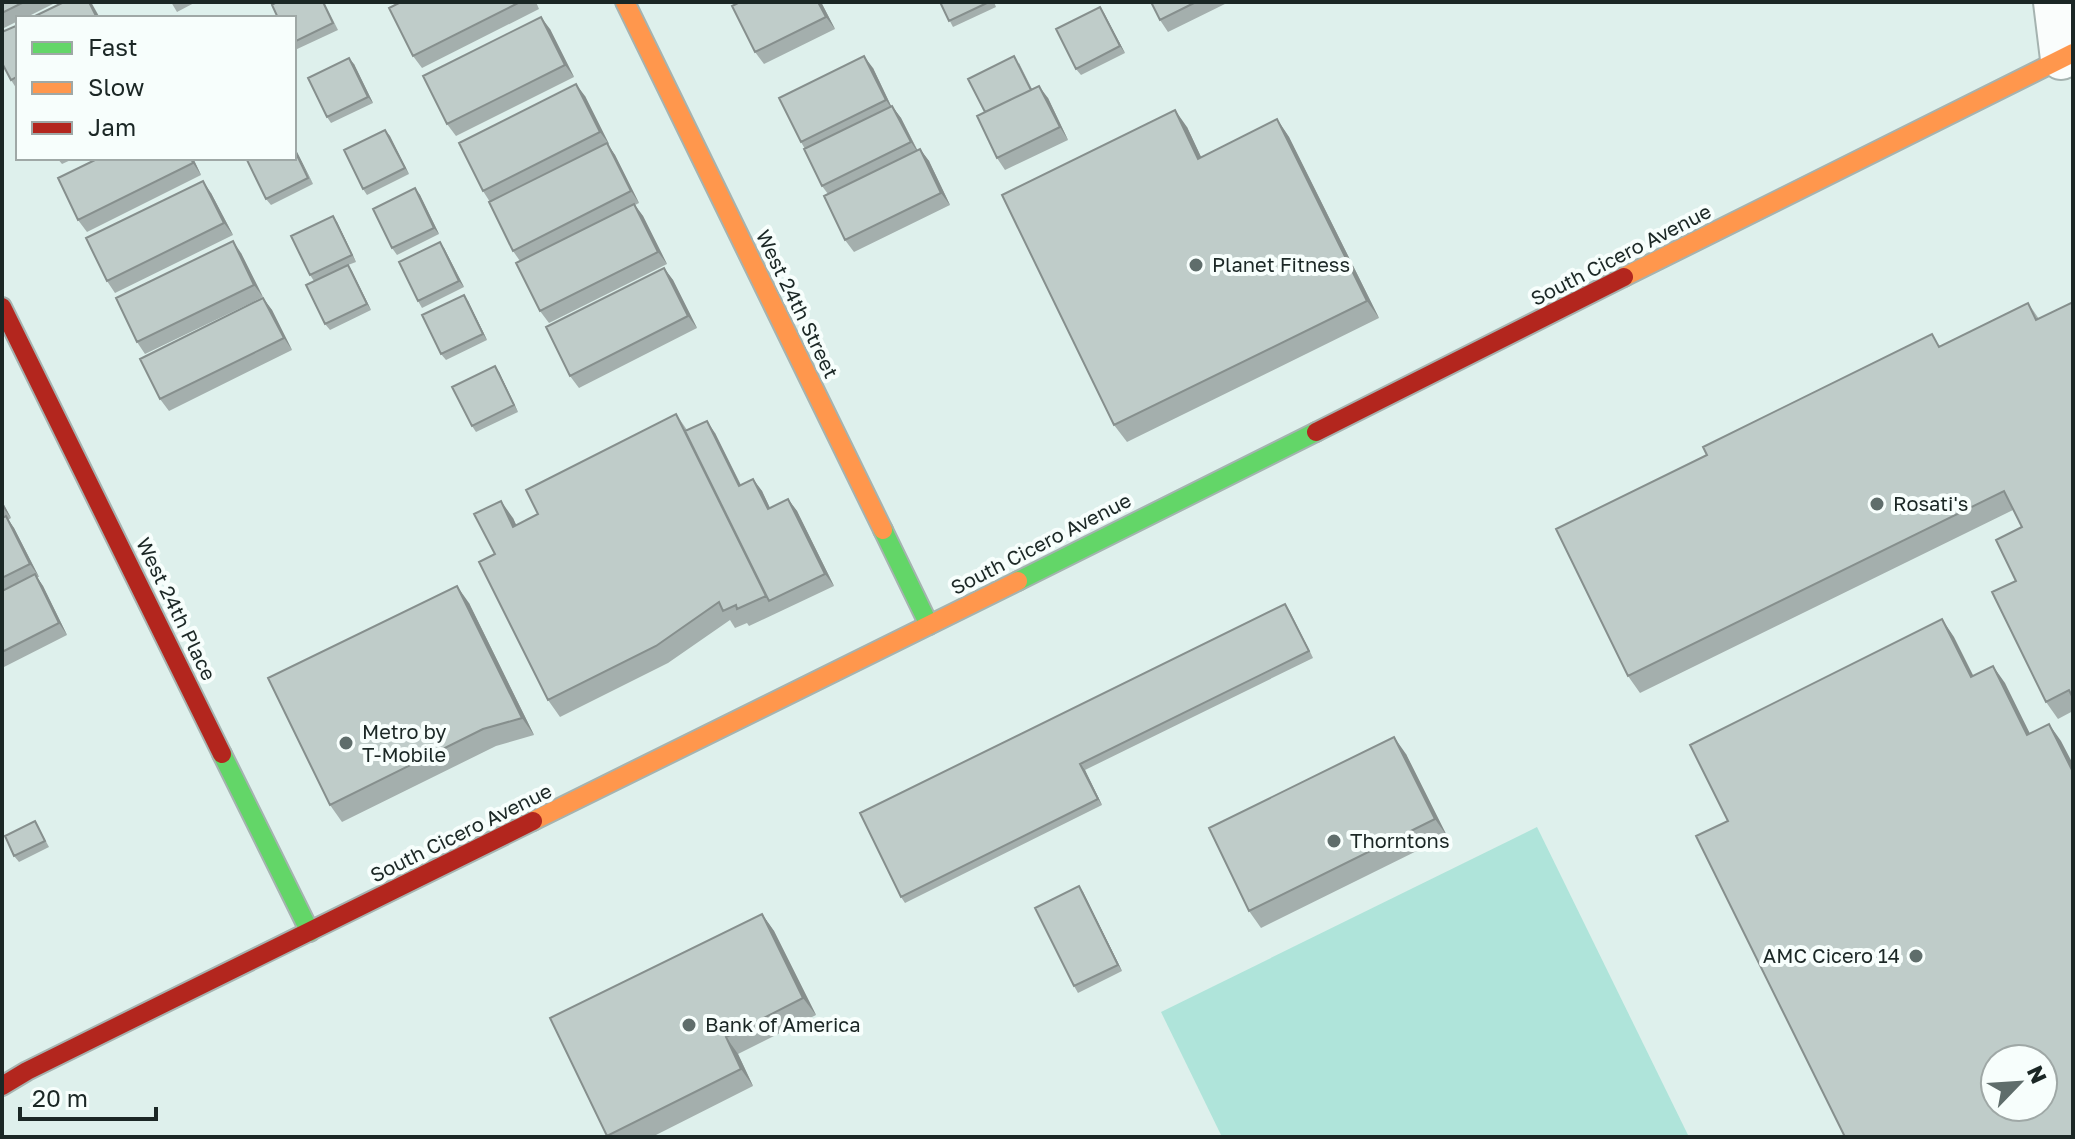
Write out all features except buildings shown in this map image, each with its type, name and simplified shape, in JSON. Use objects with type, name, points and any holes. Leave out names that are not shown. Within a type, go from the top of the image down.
[{"type":"main road","name":"West 24th Street","points":[[625,2],[929,625]]},
{"type":"main road","name":"South Cicero Avenue","points":[[2,1083],[929,625],[2067,56]]},
{"type":"main road","name":"West 24th Place","points":[[2,307],[310,932]]},
{"type":"street","points":[[2054,2],[2067,56]]},
{"type":"green space","points":[[1537,827],[1688,1135],[1222,1137],[1161,1012]]},
{"type":"traffic: fast","points":[[1018,581],[1316,432]]},
{"type":"traffic: fast","points":[[883,530],[929,625]]},
{"type":"traffic: fast","points":[[222,754],[310,932]]},
{"type":"traffic: slow","points":[[625,2],[883,530]]},
{"type":"traffic: slow","points":[[1624,277],[2073,53]]},
{"type":"traffic: slow","points":[[533,821],[1018,581]]},
{"type":"traffic: jam","points":[[1316,432],[1624,277]]},
{"type":"traffic: jam","points":[[2,307],[222,754]]},
{"type":"traffic: jam","points":[[2,1086],[533,821]]},
{"type":"place","name":"Planet Fitness","points":[[1196,265]]},
{"type":"place","name":"Rosati's","points":[[1877,504]]},
{"type":"place","name":"Metro by T-Mobile","points":[[346,743]]},
{"type":"place","name":"Thorntons","points":[[1334,841]]},
{"type":"place","name":"AMC Cicero 14","points":[[1916,956]]},
{"type":"place","name":"Bank of America","points":[[689,1025]]}]
